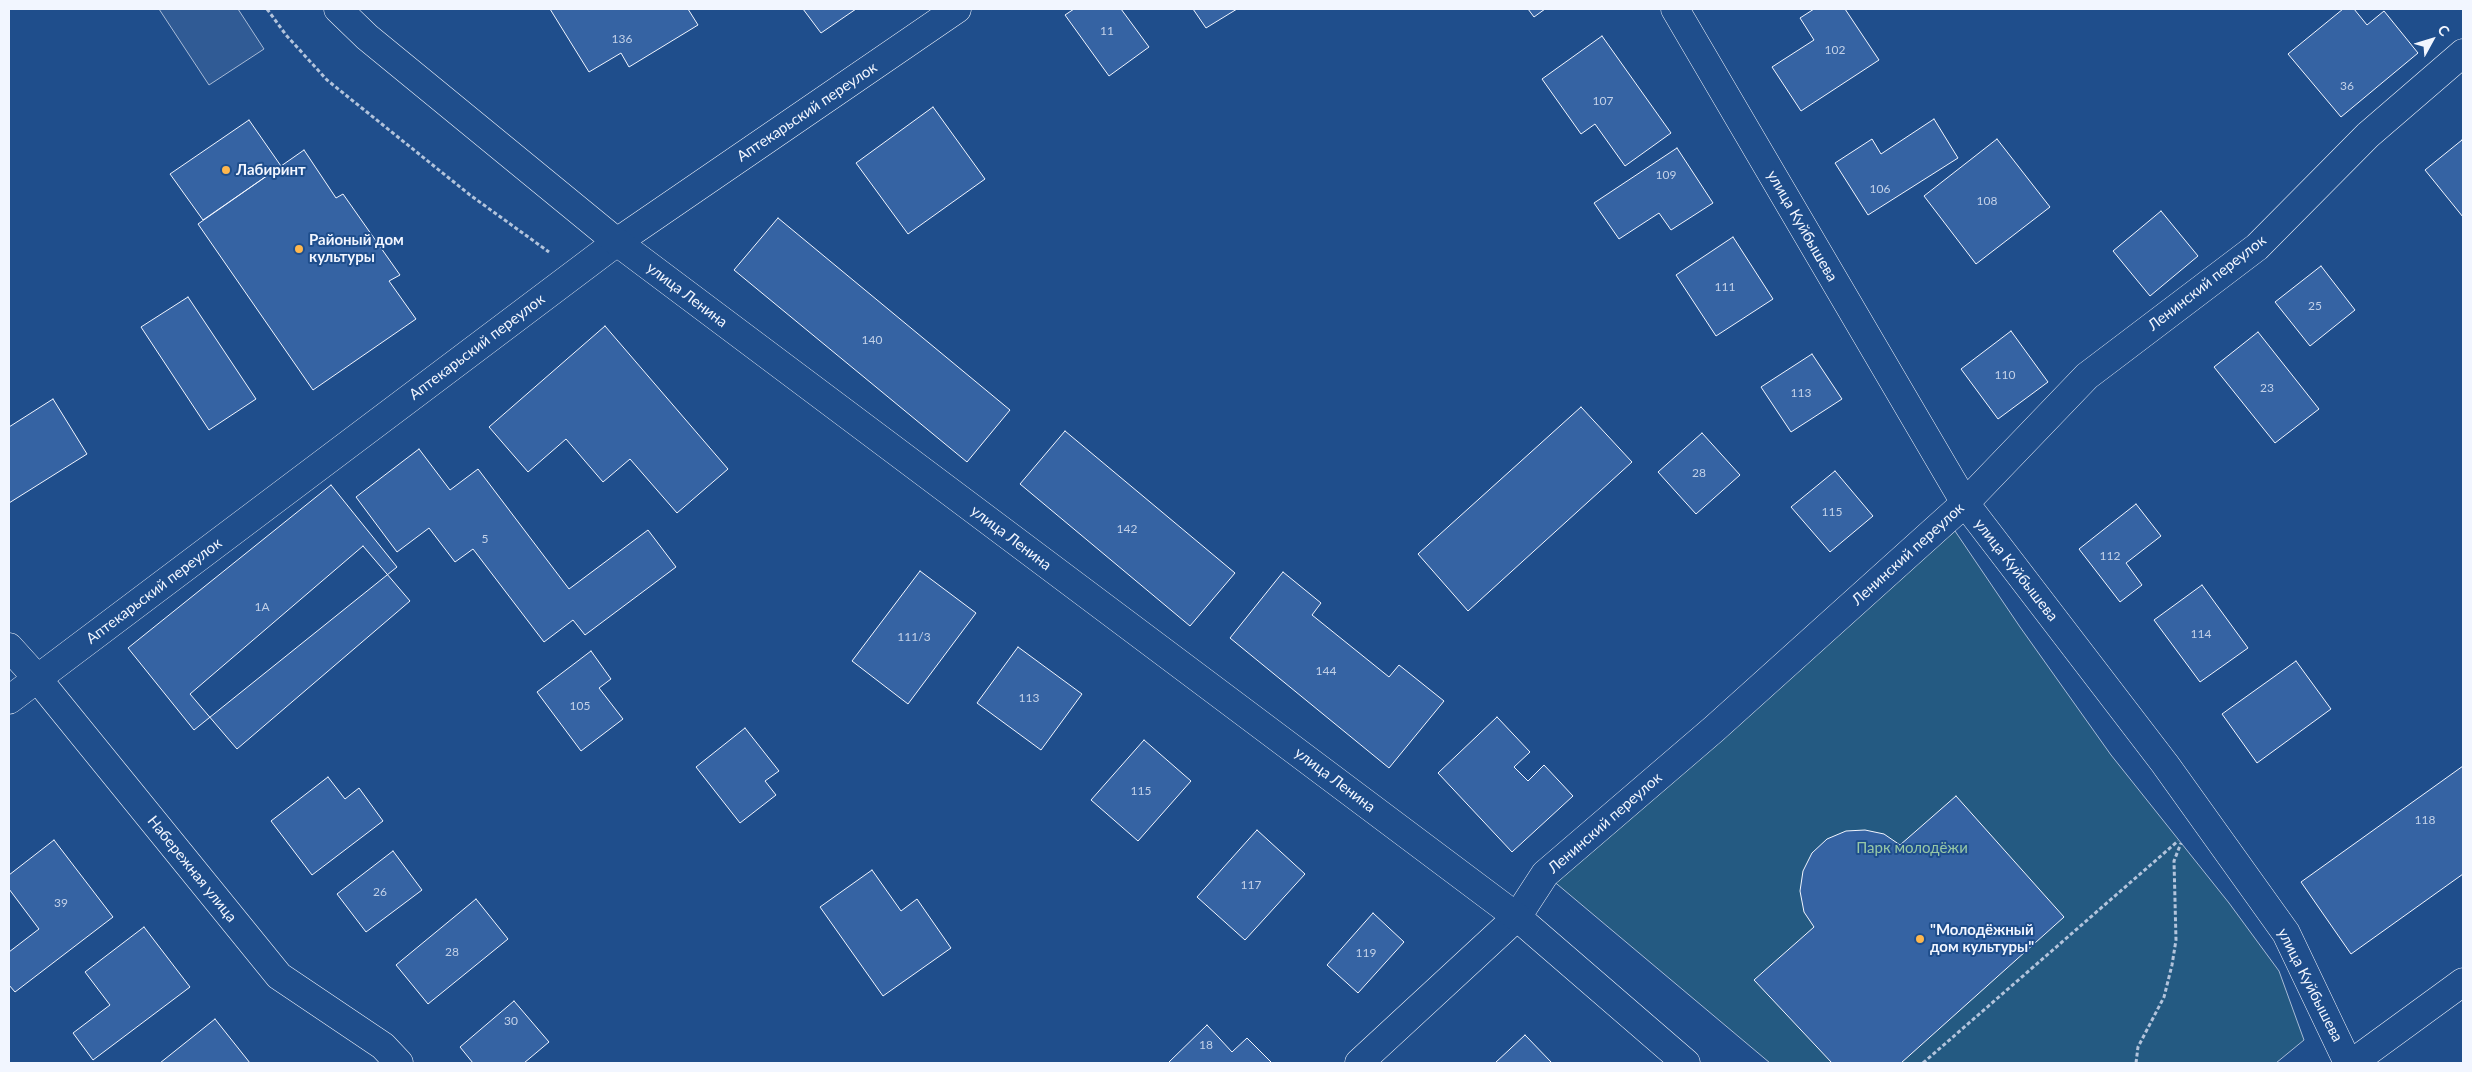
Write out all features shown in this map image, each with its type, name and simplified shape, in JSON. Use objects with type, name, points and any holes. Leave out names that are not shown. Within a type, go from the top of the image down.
[{"type":"street","name":"улица Ленина","points":[[338,9],[367,37],[617,242],[1517,917],[1686,1063]]},
{"type":"street","name":"Аптекарьский переулок","points":[[9,700],[617,242],[957,9]]},
{"type":"street","name":"улица Куйбышева","points":[[1675,9],[1965,503],[2165,764],[2286,933],[2350,1063]]},
{"type":"street","name":"Ленинский переулок","points":[[1359,1063],[1517,917],[1545,874],[1714,729],[1965,503],[2087,376],[2257,247],[2368,135],[2463,53]]},
{"type":"street","name":"Набережная улица","points":[[9,647],[38,678],[279,976],[384,1046],[399,1063]]},
{"type":"street","points":[[2350,1063],[2463,982]]},
{"type":"path","points":[[267,9],[286,35],[327,80],[470,195],[577,272]]},
{"type":"path","points":[[1923,1063],[2182,838],[2174,861],[2176,940],[2172,965],[2164,997],[2152,1024],[2138,1047],[2136,1063]]},
{"type":"green space","name":"Парк молодёжи","points":[[1955,531],[2020,627],[2111,755],[2229,903],[2279,971],[2304,1040],[2276,1063],[1770,1063],[1545,874]]},
{"type":"shaded area","points":[[159,9],[238,9],[264,49],[209,85]]},
{"type":"building","points":[[550,9],[688,9],[698,25],[629,67],[621,53],[589,72]]},
{"type":"building","points":[[803,9],[856,9],[821,33]]},
{"type":"building","points":[[1074,9],[1121,9],[1149,47],[1109,76],[1065,15]]},
{"type":"building","points":[[1193,9],[1237,9],[1206,28]]},
{"type":"building","points":[[1528,9],[1545,9],[1534,17]]},
{"type":"building","points":[[1814,9],[1845,9],[1879,60],[1801,111],[1772,67],[1814,40],[1800,18]]},
{"type":"building","points":[[2343,9],[2354,9],[2367,25],[2384,11],[2418,53],[2341,117],[2288,54]]},
{"type":"building","points":[[1602,36],[1671,133],[1625,166],[1595,124],[1581,134],[1542,79]]},
{"type":"building","points":[[933,107],[985,179],[908,234],[856,163]]},
{"type":"building","points":[[1934,119],[1958,158],[1868,215],[1835,163],[1872,139],[1881,154]]},
{"type":"building","name":"Лабиринт","points":[[249,120],[281,166],[203,220],[170,174]]},
{"type":"building","points":[[1997,139],[2050,207],[1976,264],[1924,196]]},
{"type":"building","points":[[2463,141],[2463,217],[2425,170]]},
{"type":"building","points":[[1677,148],[1713,203],[1671,230],[1659,213],[1619,239],[1594,203]]},
{"type":"building","name":"Районый дом культуры","points":[[304,150],[336,198],[343,194],[400,275],[389,281],[416,319],[313,390],[198,224]]},
{"type":"building","points":[[2161,211],[2198,256],[2150,296],[2113,251]]},
{"type":"building","points":[[778,218],[1010,410],[967,462],[734,270]]},
{"type":"building","points":[[1733,237],[1773,299],[1716,336],[1676,275]]},
{"type":"building","points":[[2321,266],[2355,310],[2310,346],[2275,302]]},
{"type":"building","points":[[188,297],[256,399],[209,430],[141,327]]},
{"type":"building","points":[[605,326],[728,469],[677,513],[630,459],[603,482],[566,439],[528,472],[489,427]]},
{"type":"building","points":[[2011,331],[2048,382],[1998,419],[1961,369]]},
{"type":"building","points":[[2258,332],[2319,409],[2275,443],[2214,367]]},
{"type":"building","points":[[1812,354],[1842,399],[1791,432],[1761,387]]},
{"type":"building","points":[[53,399],[87,454],[9,503],[9,427]]},
{"type":"building","points":[[1581,407],[1632,462],[1468,611],[1418,554]]},
{"type":"building","points":[[1065,431],[1235,573],[1190,626],[1020,484]]},
{"type":"building","points":[[1702,433],[1740,475],[1696,514],[1658,472]]},
{"type":"building","points":[[419,449],[450,490],[478,469],[569,589],[648,530],[676,567],[585,635],[573,620],[544,642],[473,549],[455,562],[429,528],[397,552],[356,497]]},
{"type":"building","points":[[1835,471],[1873,516],[1830,552],[1791,507]]},
{"type":"building","points":[[331,485],[397,567],[194,730],[128,648]]},
{"type":"building","points":[[2136,504],[2161,536],[2126,563],[2142,585],[2120,602],[2079,549]]},
{"type":"building","points":[[363,546],[410,601],[237,749],[190,694]]},
{"type":"building","points":[[920,571],[976,613],[908,704],[852,661]]},
{"type":"building","points":[[1283,572],[1321,603],[1312,615],[1389,677],[1399,665],[1444,701],[1389,768],[1230,638]]},
{"type":"building","points":[[2202,585],[2248,648],[2200,682],[2154,620]]},
{"type":"building","points":[[1018,647],[1082,694],[1041,750],[977,703]]},
{"type":"building","points":[[591,651],[611,679],[599,688],[623,719],[581,751],[537,692]]},
{"type":"building","points":[[2296,661],[2331,709],[2257,763],[2222,714]]},
{"type":"building","points":[[1497,717],[1530,752],[1514,767],[1528,781],[1544,765],[1573,796],[1512,852],[1438,773]]},
{"type":"building","points":[[745,728],[779,771],[765,781],[776,795],[740,823],[696,767]]},
{"type":"building","points":[[1144,740],[1191,781],[1138,841],[1091,800]]},
{"type":"building","points":[[2463,766],[2463,874],[2351,954],[2301,882]]},
{"type":"building","points":[[328,777],[345,799],[359,788],[383,821],[312,875],[271,821]]},
{"type":"building","name":"\"Молодёжный дом культуры\"","points":[[1956,796],[2064,917],[1901,1063],[1832,1063],[1754,980],[1814,927],[1804,912],[1800,891],[1803,871],[1812,853],[1827,839],[1846,831],[1865,830],[1884,834],[1900,845]]},
{"type":"building","points":[[1257,830],[1305,874],[1245,940],[1197,897]]},
{"type":"building","points":[[54,840],[113,917],[15,992],[9,985],[9,952],[39,929],[9,889],[9,875]]},
{"type":"building","points":[[393,851],[422,890],[366,932],[337,894]]},
{"type":"building","points":[[872,870],[901,911],[917,899],[951,948],[883,996],[820,907]]},
{"type":"building","points":[[476,899],[508,939],[428,1004],[396,965]]},
{"type":"building","points":[[1373,913],[1404,942],[1358,993],[1327,965]]},
{"type":"building","points":[[144,927],[190,987],[93,1060],[73,1033],[110,1005],[85,972]]},
{"type":"building","points":[[514,1001],[549,1042],[524,1063],[473,1063],[460,1047]]},
{"type":"building","points":[[215,1019],[250,1063],[160,1063]]},
{"type":"building","points":[[1207,1025],[1232,1052],[1247,1038],[1272,1063],[1168,1063]]},
{"type":"building","points":[[1525,1035],[1552,1063],[1495,1063]]},
{"type":"place","name":"Лабиринт","points":[[226,170]]},
{"type":"place","name":"Районый дом культуры","points":[[299,249]]},
{"type":"place","name":"\"Молодёжный дом культуры\"","points":[[1920,939]]}]
